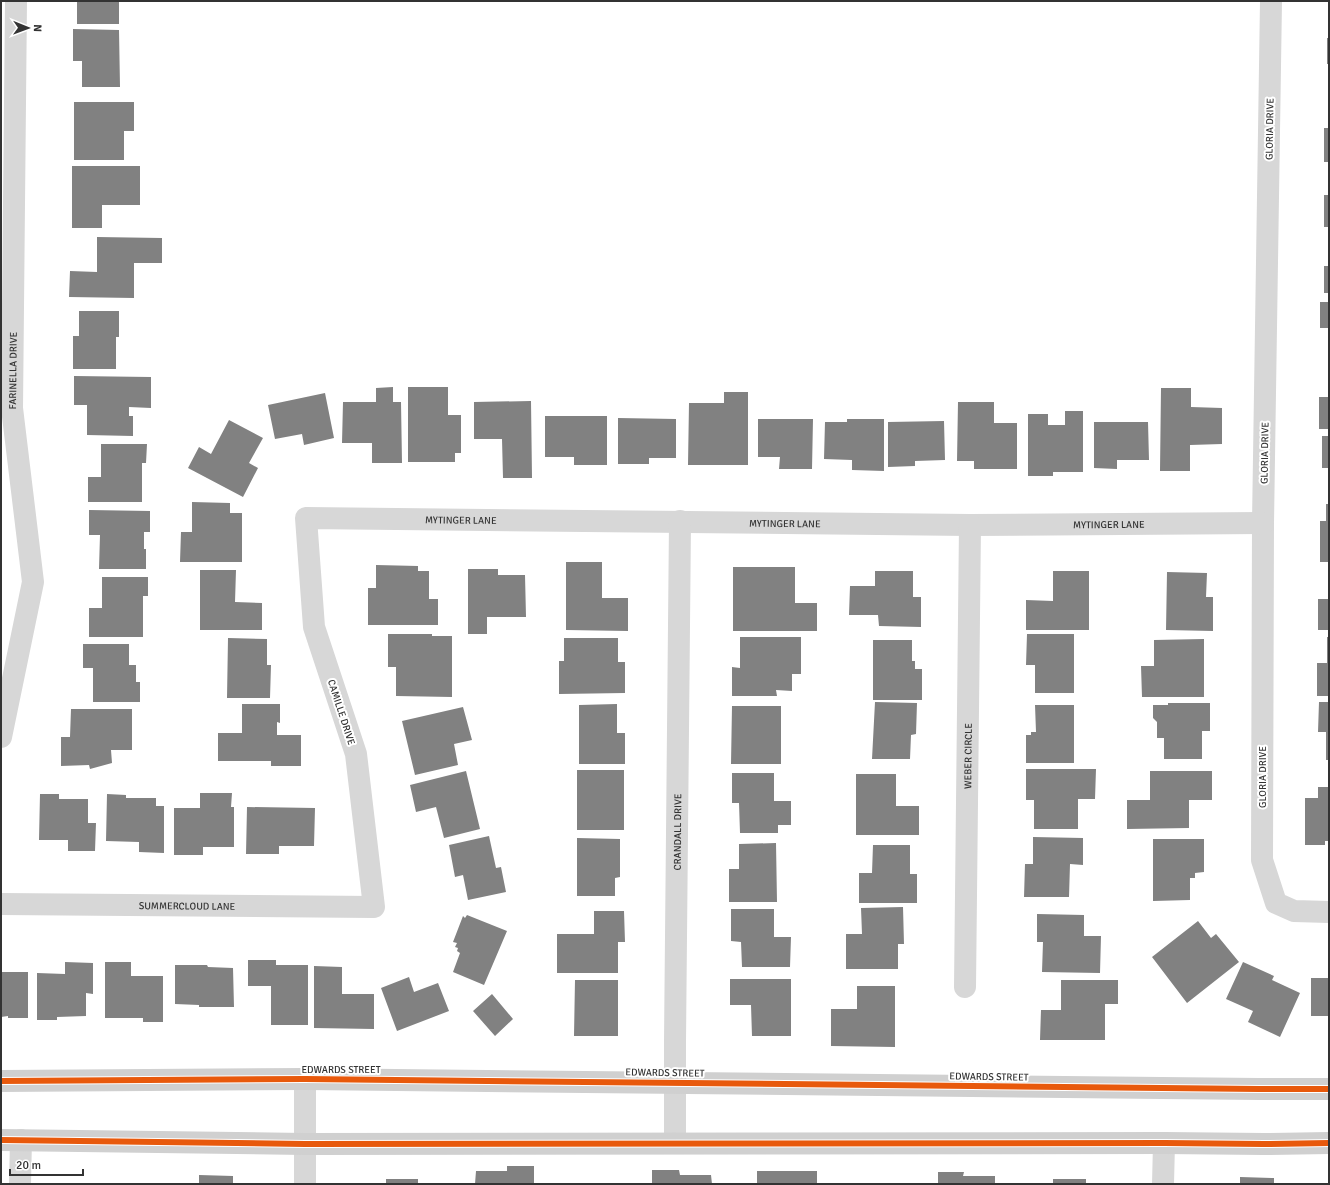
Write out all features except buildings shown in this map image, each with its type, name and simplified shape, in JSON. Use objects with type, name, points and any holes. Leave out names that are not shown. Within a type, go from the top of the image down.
[{"type":"main road","name":"EDWARDS STREET","points":[[1,1081],[305,1079],[1329,1089]]},
{"type":"main road","points":[[11,1140],[305,1144],[1329,1143]]},
{"type":"street","name":"FARINELLA DRIVE","points":[[1,737],[32,582],[12,408],[16,1]]},
{"type":"street","name":"GLORIA DRIVE","points":[[1271,1],[1263,523],[1262,860],[1276,903],[1294,911],[1329,912]]},
{"type":"street","name":"MYTINGER LANE","points":[[306,518],[970,525],[1263,523]]},
{"type":"street","name":"CAMILLE DRIVE","points":[[306,518],[314,627],[356,754],[374,908]]},
{"type":"street","name":"CRANDALL DRIVE","points":[[675,1143],[680,521]]},
{"type":"street","name":"WEBER CIRCLE","points":[[965,987],[970,525]]},
{"type":"street","name":"SUMMERCLOUD LANE","points":[[1,904],[374,908]]},
{"type":"street","points":[[305,1079],[305,1184]]},
{"type":"street","points":[[11,1140],[20,1184]]},
{"type":"street","points":[[1163,1184],[1164,1143]]},
{"type":"cycle path","points":[[1,1081],[305,1079],[1329,1089]]},
{"type":"cycle path","points":[[1,1140],[305,1144],[1329,1143]]}]
